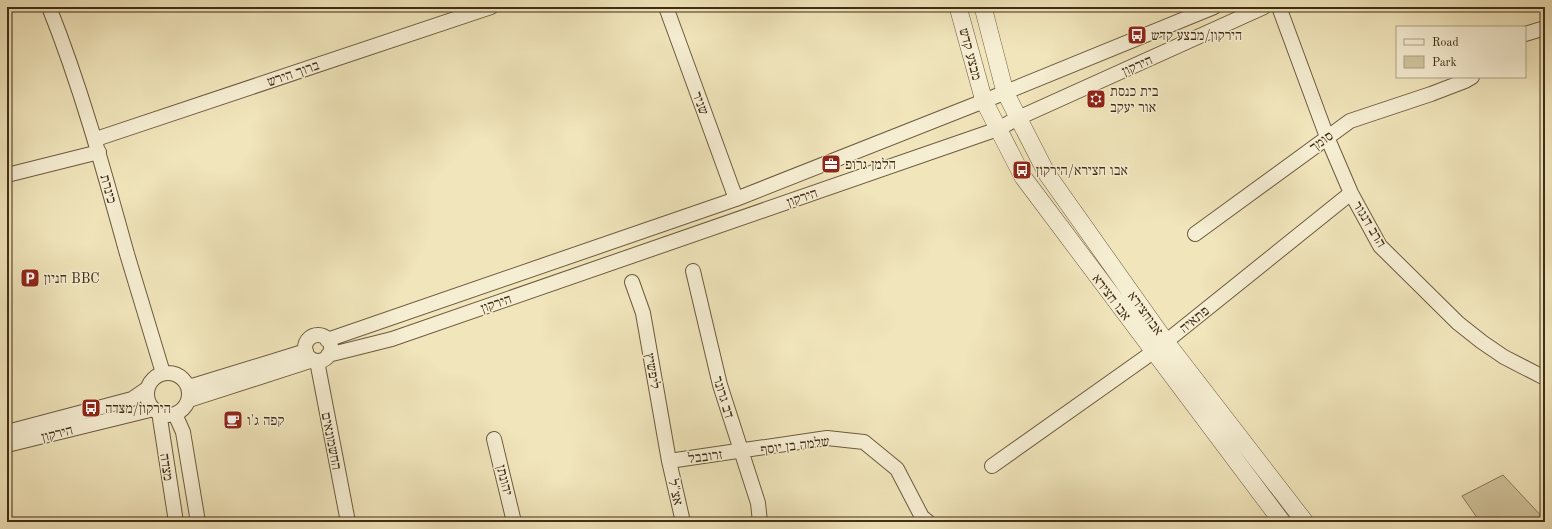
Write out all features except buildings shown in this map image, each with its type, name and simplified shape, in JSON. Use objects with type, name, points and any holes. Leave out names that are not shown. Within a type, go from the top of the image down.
[{"type":"street","name":"כינרת","points":[[50,7],[97,146],[164,373]]},
{"type":"street","name":"ברוך הירש","points":[[7,175],[97,146],[491,7]]},
{"type":"street","name":"שניר","points":[[666,7],[736,199]]},
{"type":"street","name":"מבצע קדש","points":[[958,7],[984,101]]},
{"type":"street","name":"מבצע קדש","points":[[983,7],[1005,92]]},
{"type":"street","name":"הירקון","points":[[316,357],[306,343],[312,337],[320,336],[327,340],[736,199],[984,101],[1214,7]]},
{"type":"street","name":"הירקון","points":[[189,393],[316,357],[392,339],[998,129],[1018,118],[1264,7]]},
{"type":"street","name":"הרב דנגור","points":[[1279,7],[1327,137],[1351,194],[1380,246],[1458,323],[1504,357],[1545,378]]},
{"type":"street","points":[[1526,34],[1545,28]]},
{"type":"street","name":"סומך","points":[[1195,234],[1350,121],[1468,79]]},
{"type":"street","name":"אבוחצירא","points":[[1005,92],[1047,174],[1166,342],[1305,522]]},
{"type":"street","name":"אבו חצירא","points":[[984,101],[1023,177],[1282,522]]},
{"type":"street","name":"פתאיה","points":[[992,466],[1153,352],[1351,194]]},
{"type":"street","name":"דב גרונר","points":[[693,271],[720,385],[758,503],[760,522]]},
{"type":"street","name":"ליפשיץ","points":[[632,282],[643,313],[669,461]]},
{"type":"street","name":"החשמונאים","points":[[327,340],[331,347],[316,357],[348,522]]},
{"type":"street","points":[[169,372],[183,378],[189,393],[184,408],[175,414],[164,414],[156,411],[148,400],[148,388],[153,378],[164,373],[169,372]]},
{"type":"street","name":"הירקון","points":[[7,432],[132,399],[148,388]]},
{"type":"street","name":"הירקון","points":[[7,445],[156,411]]},
{"type":"street","name":"מצדה","points":[[156,411],[176,522]]},
{"type":"street","points":[[175,414],[183,432],[198,522]]},
{"type":"street","name":"שלמה בן יוסף","points":[[741,452],[827,438],[864,442],[897,469],[922,517],[928,522]]},
{"type":"street","name":"יהונתן","points":[[494,439],[514,522]]},
{"type":"street","name":"זרובבל","points":[[669,461],[741,452]]},
{"type":"street","name":"אצ\"ל","points":[[669,461],[683,522]]},
{"type":"green space","points":[[1503,475],[1545,520],[1545,522],[1480,522],[1462,496]]},
{"type":"place","name":"הירקון/מבצע קדש","points":[[1137,35]]},
{"type":"place","name":"בית כנסת אור יעקב","points":[[1096,99]]},
{"type":"place","name":"הלמן גרופ","points":[[831,164]]},
{"type":"place","name":"אבו חצירא/הירקון","points":[[1022,170]]},
{"type":"place","name":"חניון BBC","points":[[30,278]]},
{"type":"place","name":"הירקון/מצדה","points":[[91,408]]},
{"type":"place","name":"קפה ג'ו","points":[[233,420]]}]
